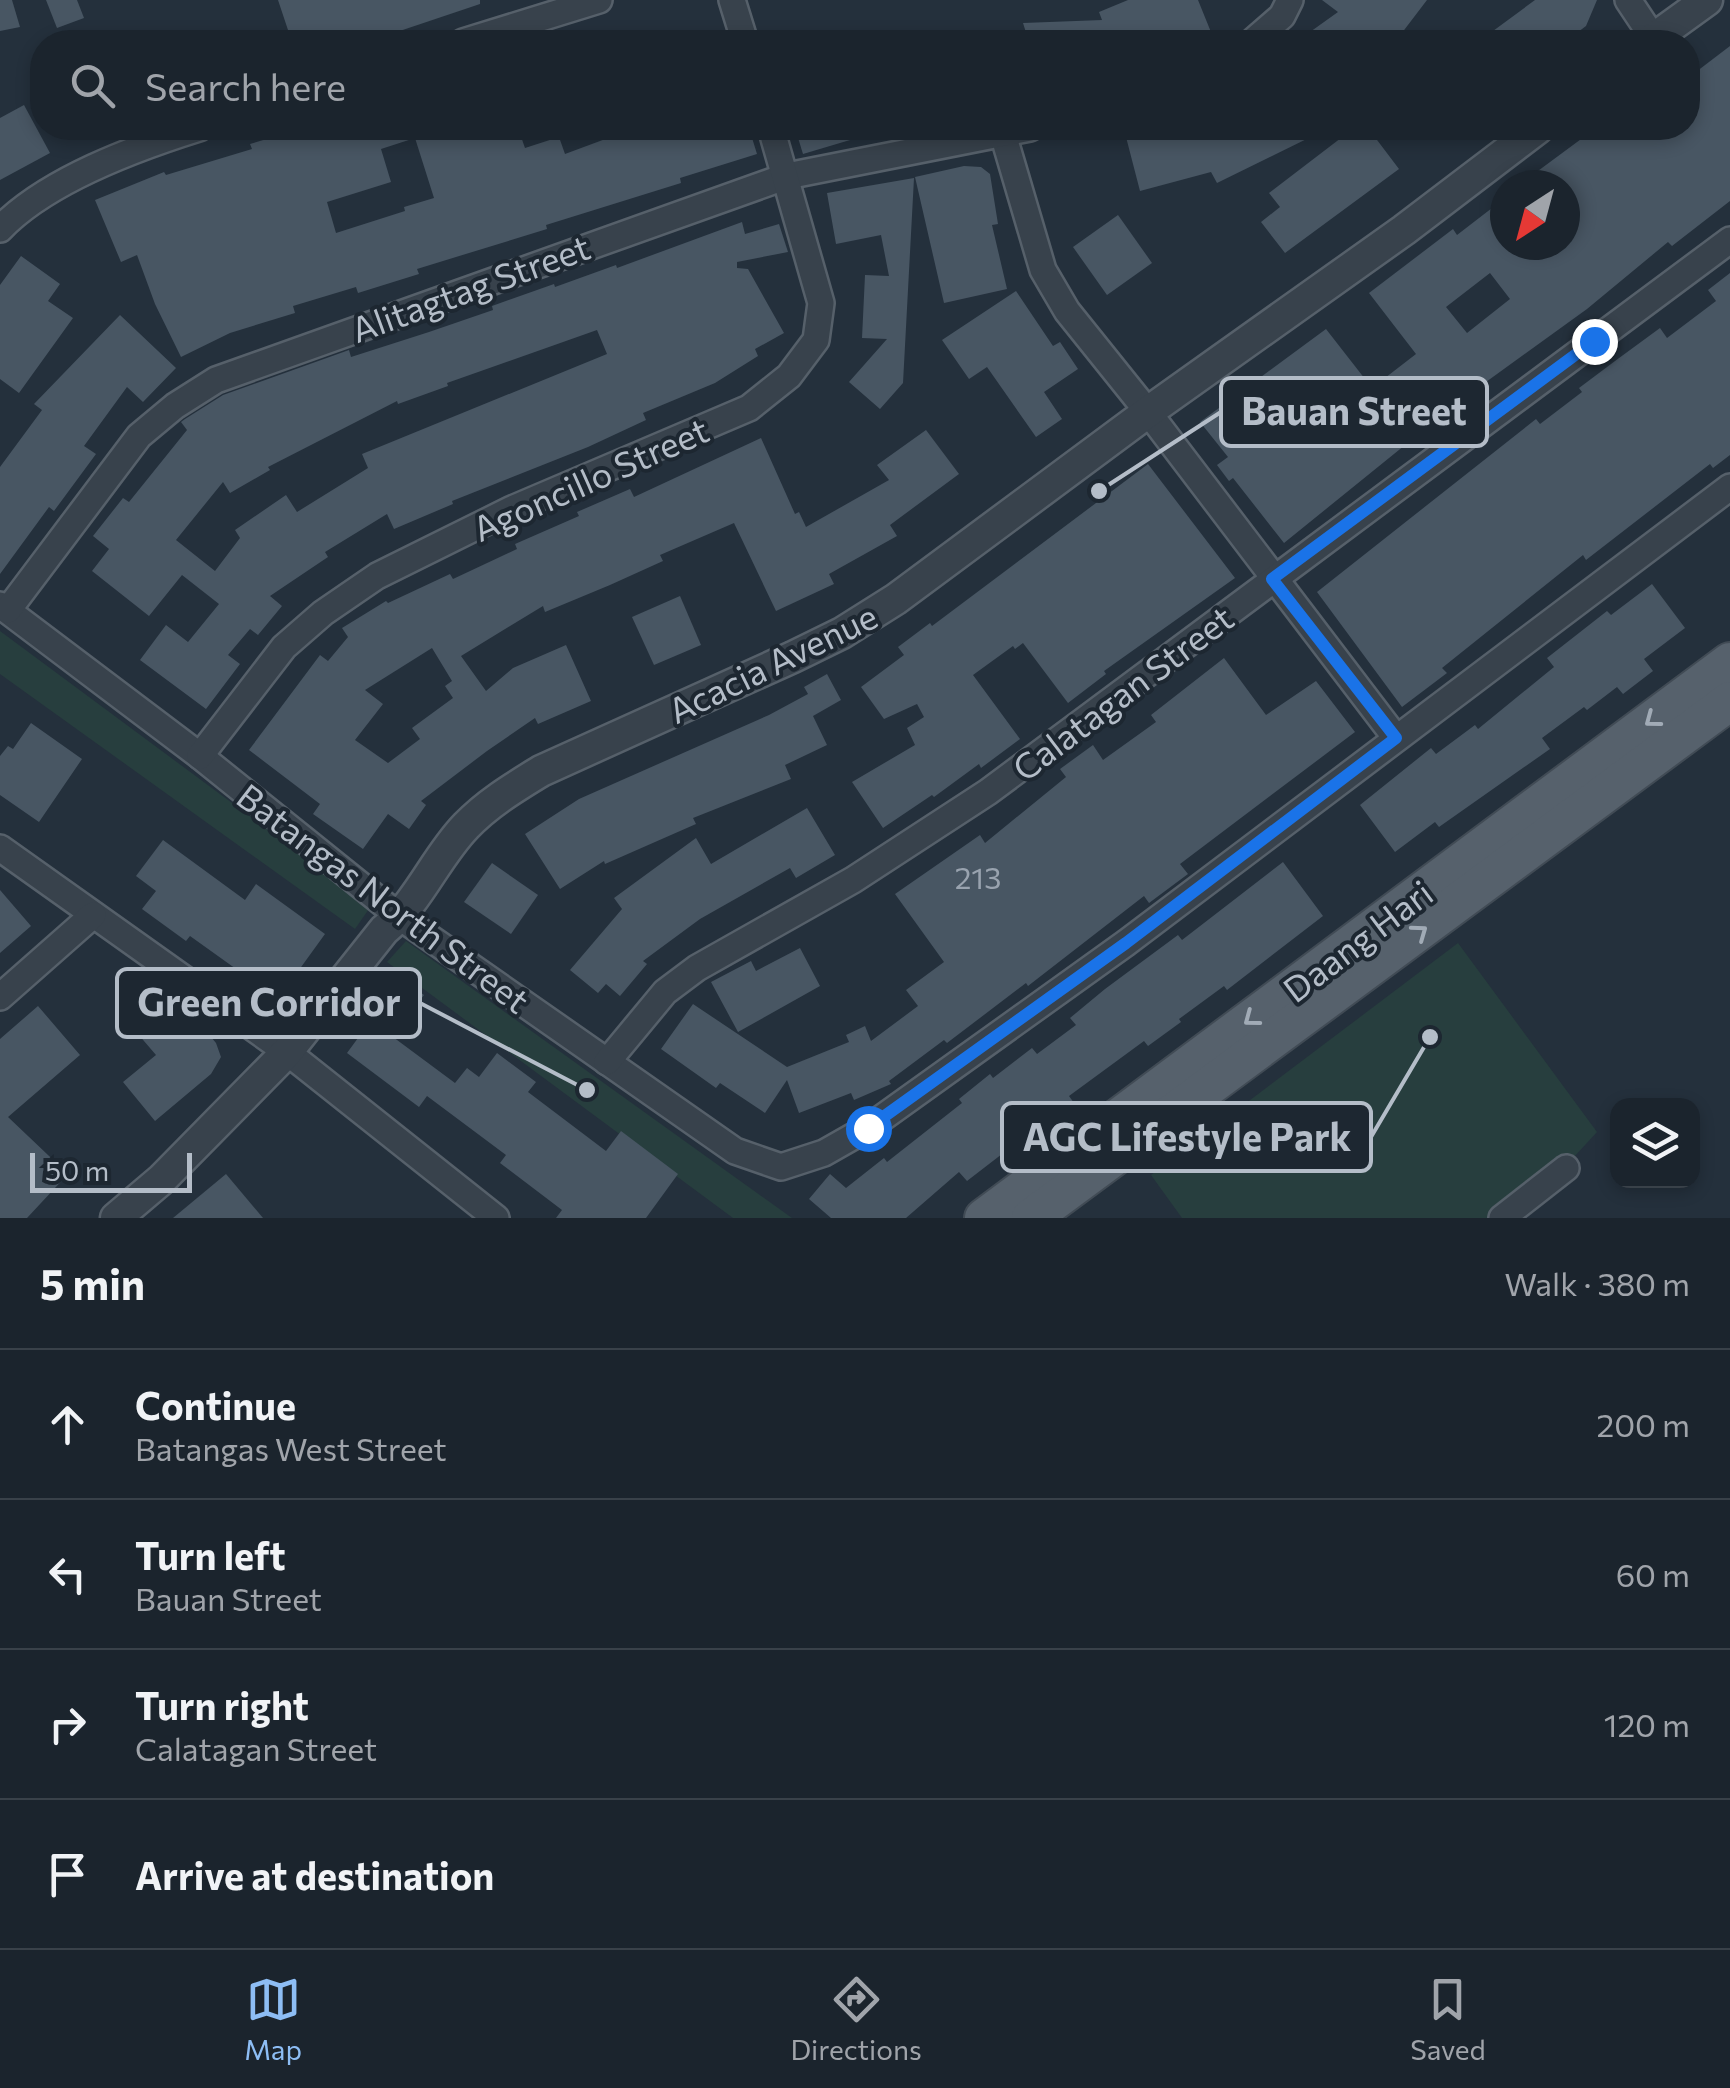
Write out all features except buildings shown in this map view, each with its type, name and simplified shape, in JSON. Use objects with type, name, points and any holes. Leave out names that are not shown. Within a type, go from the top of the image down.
[{"type":"main road","name":"Daang Hari","points":[[984,1218],[1730,662]]},
{"type":"main road","name":"Daang Hari","points":[[1032,1218],[1730,701]]},
{"type":"street","points":[[503,30],[599,0]]},
{"type":"street","points":[[732,0],[741,30]]},
{"type":"street","points":[[1266,30],[1282,16],[1290,0]]},
{"type":"street","points":[[1628,0],[1645,30]]},
{"type":"street","points":[[1665,30],[1707,0]]},
{"type":"street","points":[[0,229],[57,186],[160,140]]},
{"type":"street","name":"Agoncillo Street","points":[[200,756],[284,647],[323,613],[377,576],[512,509],[749,408],[790,376],[816,340],[821,302],[775,140]]},
{"type":"street","name":"Alitagtag Street","points":[[4,607],[139,436],[175,406],[216,380],[787,176],[972,140]]},
{"type":"street","points":[[1005,140],[1042,270],[1067,311],[1396,738],[1730,487]]},
{"type":"street","name":"Acacia Avenue","points":[[116,1218],[162,1179],[287,1052],[384,930],[400,917],[465,827],[504,794],[542,771],[842,633],[896,599],[1522,140]]},
{"type":"street","name":"Calatagan Street","points":[[607,1062],[665,992],[697,968],[854,880],[988,792],[1730,240]]},
{"type":"street","name":"Batangas North Street","points":[[4,607],[200,756],[400,917],[735,1151],[781,1167],[824,1153],[868,1128],[1126,943],[1396,738]]},
{"type":"street","points":[[0,848],[287,1052],[486,1215]]},
{"type":"street","points":[[0,998],[94,915]]},
{"type":"street","points":[[1502,1218],[1566,1168]]},
{"type":"green space","points":[[0,631],[371,906],[355,929],[0,674]]},
{"type":"green space","points":[[406,941],[792,1218],[733,1218],[387,962]]},
{"type":"green space","points":[[1458,943],[1597,1132],[1550,1183],[1499,1218],[1182,1218],[1151,1175]]},
{"type":"place","name":"Bauan Street","points":[[1099,491]]},
{"type":"place","name":"AGC Lifestyle Park","points":[[1430,1037]]},
{"type":"place","name":"Green Corridor","points":[[587,1090]]},
{"type":"route","points":[[868,1128],[1126,943],[1396,738],[1272,579],[1594,341]]}]
